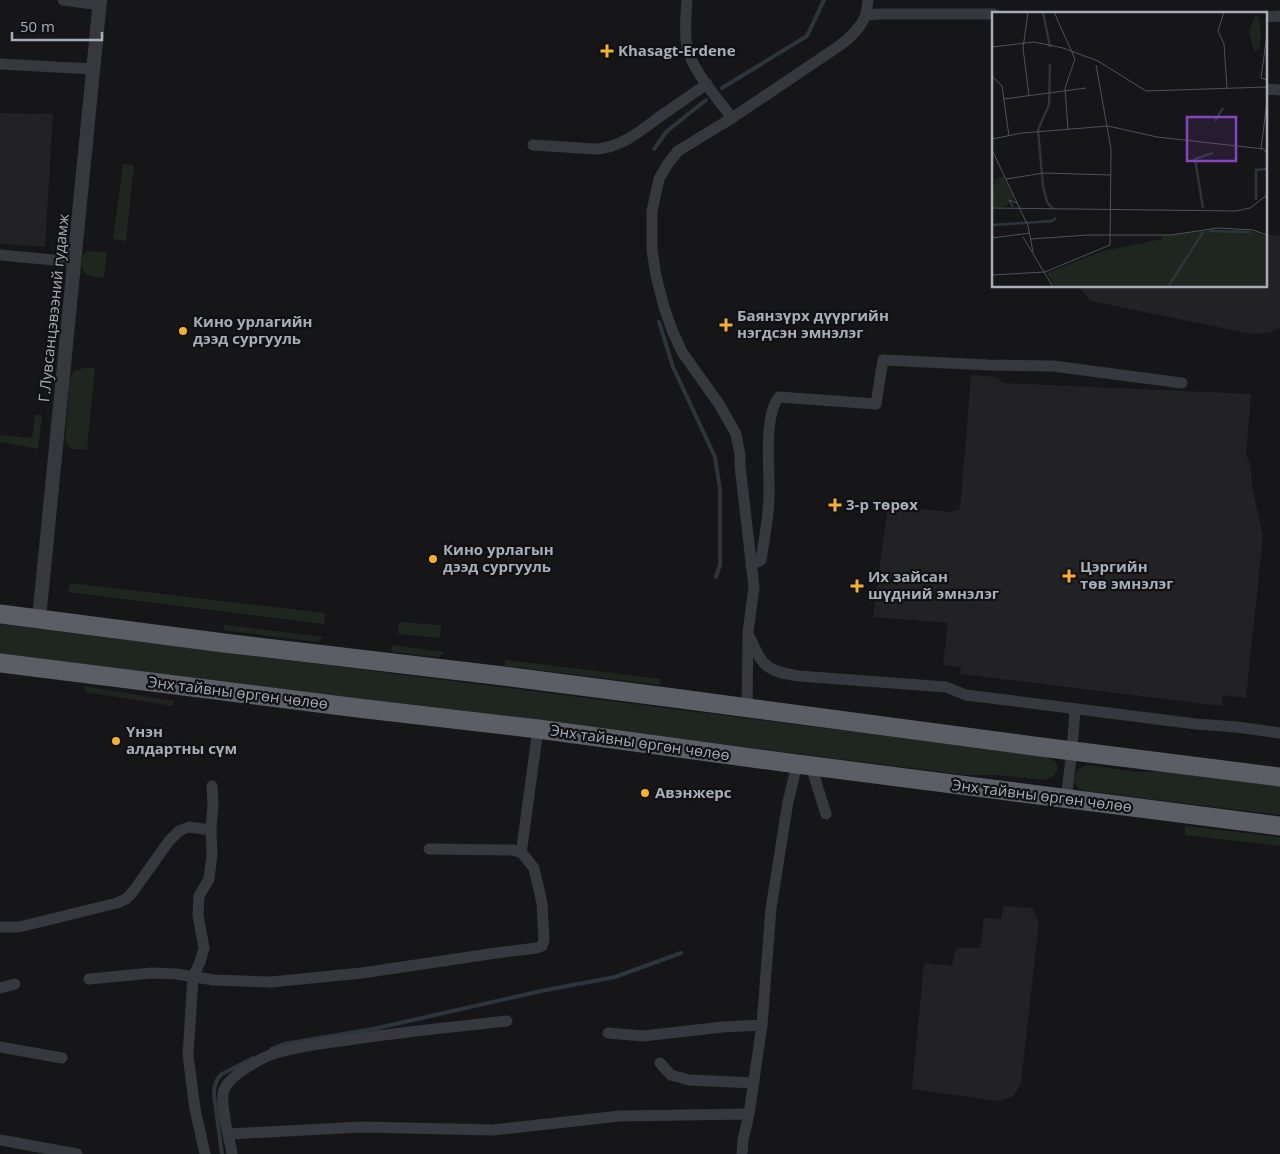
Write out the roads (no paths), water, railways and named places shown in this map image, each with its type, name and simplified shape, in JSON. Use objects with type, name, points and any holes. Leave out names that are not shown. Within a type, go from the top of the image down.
[{"type":"highway","points":[[0,614],[504,676],[1280,776]]},
{"type":"highway","name":"Энх тайвны өргөн чөлөө","points":[[0,663],[538,729],[1280,826]]},
{"type":"street","points":[[64,0],[100,2]]},
{"type":"street","points":[[687,0],[687,49],[707,84],[732,118]]},
{"type":"street","points":[[747,707],[748,632],[754,587],[740,455],[736,434],[719,404],[682,352],[672,330],[656,276],[652,250],[652,211],[659,180],[666,165],[678,150],[732,118],[844,42],[866,15],[868,0]]},
{"type":"street","name":"Г.Лувсанцэвээний гудамж","points":[[39,619],[100,2]]},
{"type":"street","points":[[866,15],[992,14]]},
{"type":"street","points":[[0,64],[93,69]]},
{"type":"street","points":[[533,144],[595,149],[612,146],[631,137],[707,84]]},
{"type":"street","points":[[0,255],[75,262]]},
{"type":"street","points":[[751,565],[761,560],[769,497],[768,436],[774,407],[780,397],[876,404],[883,360],[1053,366],[1182,383]]},
{"type":"street","points":[[748,632],[762,661],[780,673],[946,687],[966,695],[1196,724],[1237,727],[1280,734]]},
{"type":"street","points":[[1066,799],[1075,709]]},
{"type":"street","points":[[522,847],[538,729]]},
{"type":"street","points":[[804,765],[826,814]]},
{"type":"street","points":[[742,1154],[762,1025],[771,908],[788,802],[804,765]]},
{"type":"street","points":[[206,1154],[195,1109],[188,1055],[193,977],[204,948],[198,915],[198,896],[209,879],[212,854],[212,786]]},
{"type":"street","points":[[0,927],[19,927],[117,903],[126,899],[178,831],[189,828],[211,830]]},
{"type":"street","points":[[89,979],[176,974],[214,980],[271,982],[305,980],[362,974],[542,946],[544,940],[542,903],[534,868],[522,853],[513,850],[429,849]]},
{"type":"street","points":[[0,988],[16,984]]},
{"type":"street","points":[[232,1154],[223,1104],[225,1089],[229,1082],[246,1069],[273,1054],[289,1049],[376,1036],[507,1021]]},
{"type":"street","points":[[608,1033],[643,1036],[722,1027],[762,1025]]},
{"type":"street","points":[[0,1047],[62,1058]]},
{"type":"street","points":[[660,1063],[671,1075],[688,1080],[754,1083]]},
{"type":"street","points":[[229,1134],[362,1127],[493,1130],[620,1116],[749,1114]]},
{"type":"street","points":[[0,1140],[77,1154]]},
{"type":"waterway","points":[[722,88],[807,36],[824,0]]},
{"type":"waterway","points":[[654,149],[667,131],[706,100]]},
{"type":"waterway","points":[[659,322],[673,367],[715,457],[720,489],[720,565],[716,577]]},
{"type":"waterway","points":[[271,1049],[284,1044],[373,1029],[541,991],[615,977],[681,953]]},
{"type":"waterway","points":[[222,1154],[214,1095],[215,1084],[222,1074],[253,1058]]},
{"type":"place","name":"Khasagt-Erdene","points":[[607,51]]},
{"type":"place","name":"Баянзүрх дүүргийн нэгдсэн эмнэлэг","points":[[726,325]]},
{"type":"place","name":"Кино урлагийн дээд сургууль","points":[[183,331]]},
{"type":"place","name":"3-р төрөх","points":[[835,505]]},
{"type":"place","name":"Кино урлагын дээд сургууль","points":[[433,559]]},
{"type":"place","name":"Цэргийн төв эмнэлэг","points":[[1069,576]]},
{"type":"place","name":"Их зайсан шүдний эмнэлэг","points":[[857,586]]},
{"type":"place","name":"Үнэн алдартны сүм","points":[[116,741]]},
{"type":"place","name":"Авэнжерс","points":[[645,793]]}]
